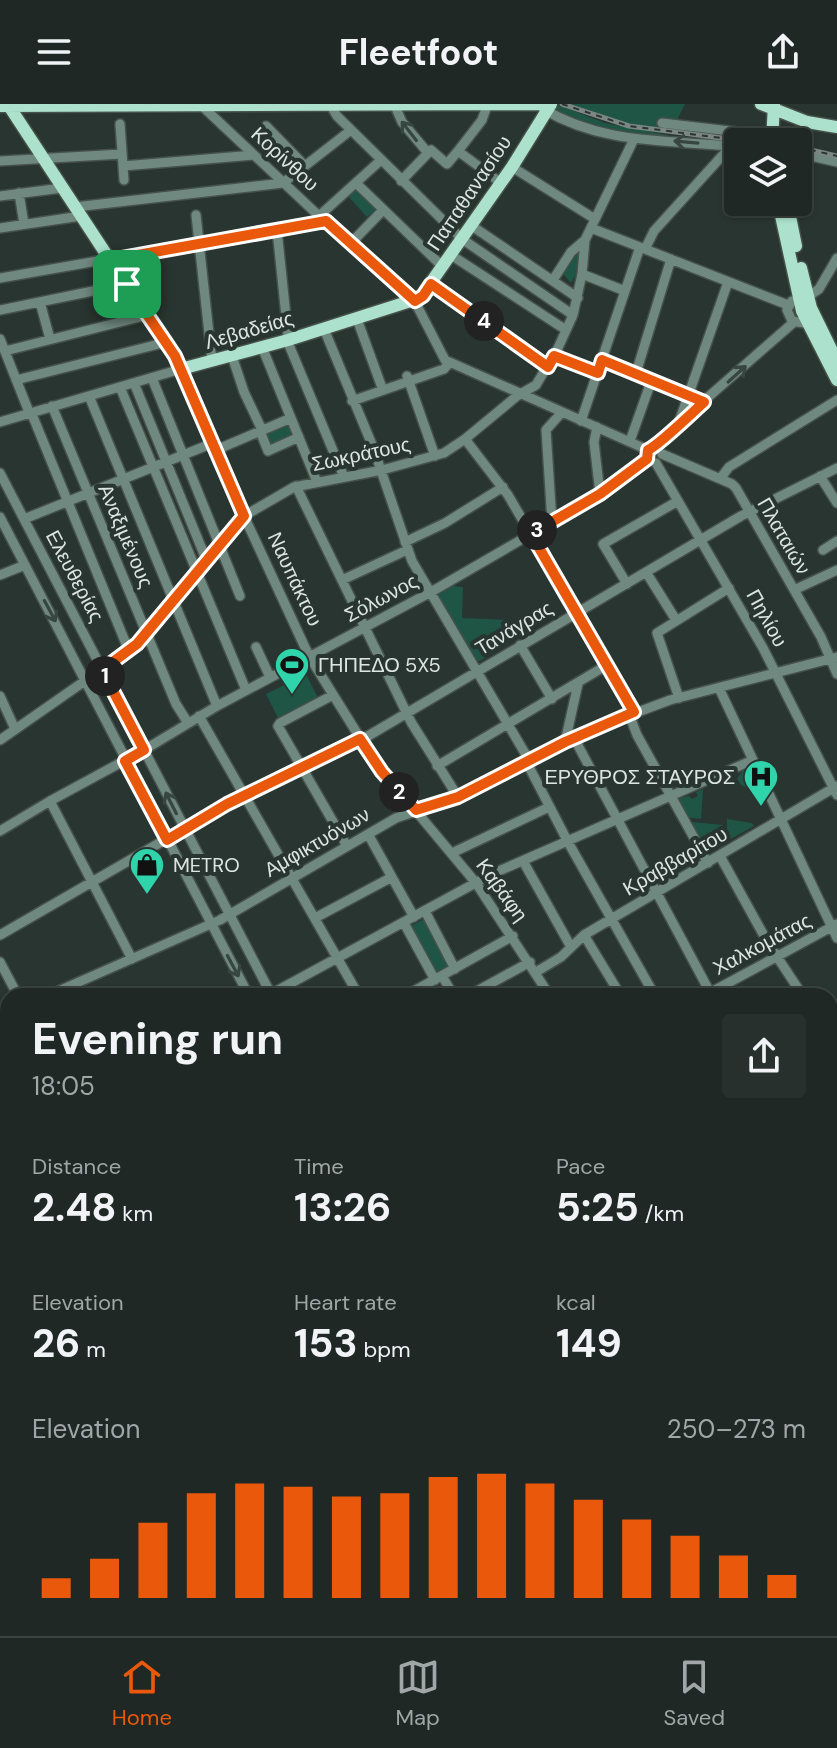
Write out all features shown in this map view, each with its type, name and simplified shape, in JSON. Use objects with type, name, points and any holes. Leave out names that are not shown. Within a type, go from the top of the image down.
[{"type":"main road","points":[[5,105],[543,106]]},
{"type":"main road","name":"Ναυπάκτου","points":[[5,105],[167,342],[181,369]]},
{"type":"main road","points":[[771,128],[770,105],[837,125]]},
{"type":"main road","name":"Παπαθανασίου","points":[[415,301],[423,296],[512,167],[543,106]]},
{"type":"main road","points":[[781,216],[798,300],[837,380]]},
{"type":"main road","points":[[789,216],[798,300]]},
{"type":"main road","name":"Λεβαδείας","points":[[181,369],[415,301]]},
{"type":"main road","points":[[805,319],[837,361]]},
{"type":"street","points":[[397,105],[402,122],[428,153]]},
{"type":"street","name":"Κορίνθου","points":[[202,106],[415,301]]},
{"type":"street","points":[[331,106],[401,181],[462,239],[573,315]]},
{"type":"street","points":[[401,181],[433,149],[447,164],[482,120],[487,106]]},
{"type":"street","points":[[543,106],[604,134],[724,145]]},
{"type":"street","points":[[662,123],[724,132]]},
{"type":"street","points":[[120,124],[124,180]]},
{"type":"street","points":[[266,126],[305,166]]},
{"type":"street","points":[[0,228],[78,212],[283,183],[351,130]]},
{"type":"street","name":"Σωκράτους","points":[[0,740],[129,651],[244,516],[296,486],[382,470],[435,456],[465,439],[536,385],[573,315],[582,274],[585,240],[634,139]]},
{"type":"street","points":[[458,151],[501,183]]},
{"type":"street","points":[[0,161],[122,154]]},
{"type":"street","points":[[123,166],[254,155]]},
{"type":"street","points":[[812,156],[837,162]]},
{"type":"street","points":[[581,421],[642,248],[724,158]]},
{"type":"street","points":[[0,278],[277,230],[322,218],[381,160]]},
{"type":"street","points":[[512,167],[593,224],[642,248],[728,282],[798,300],[821,286],[837,258]]},
{"type":"street","points":[[356,183],[443,267]]},
{"type":"street","points":[[0,196],[62,188]]},
{"type":"street","points":[[19,193],[24,224]]},
{"type":"street","points":[[351,243],[383,210]]},
{"type":"street","points":[[196,215],[212,361]]},
{"type":"street","points":[[472,226],[578,298]]},
{"type":"street","points":[[277,230],[288,340],[344,477]]},
{"type":"street","points":[[553,280],[571,252],[585,240]]},
{"type":"street","points":[[451,255],[566,330]]},
{"type":"street","points":[[636,373],[671,259]]},
{"type":"street","points":[[582,274],[625,291]]},
{"type":"street","points":[[678,424],[728,282]]},
{"type":"street","points":[[0,310],[127,284]]},
{"type":"street","points":[[431,284],[548,367]]},
{"type":"street","points":[[352,401],[408,378],[444,369],[449,363],[440,354],[415,301]]},
{"type":"street","points":[[40,302],[50,339]]},
{"type":"street","points":[[5,351],[148,315]]},
{"type":"street","points":[[357,319],[381,385]]},
{"type":"street","name":"Σόλωνος","points":[[0,831],[199,716],[431,592],[600,494],[654,455],[678,424],[805,319]]},
{"type":"street","points":[[324,329],[382,470],[406,546],[508,724],[549,807],[651,988]]},
{"type":"street","points":[[0,339],[5,351],[5,365],[16,380],[30,412],[129,651]]},
{"type":"street","points":[[16,380],[167,342]]},
{"type":"street","points":[[262,347],[317,482]]},
{"type":"street","points":[[232,356],[268,451],[299,437]]},
{"type":"street","points":[[554,356],[598,373]]},
{"type":"street","points":[[602,360],[704,402]]},
{"type":"street","name":"Πλαταιών","points":[[449,363],[630,441],[654,455],[733,485],[834,658],[837,674]]},
{"type":"street","name":"Λεβαδείας","points":[[0,422],[181,369]]},
{"type":"street","name":"Ναυπάκτου","points":[[181,369],[309,656],[382,772],[416,810]]},
{"type":"street","points":[[152,378],[240,596]]},
{"type":"street","points":[[408,378],[435,456]]},
{"type":"street","points":[[630,441],[652,379]]},
{"type":"street","points":[[134,383],[206,559]]},
{"type":"street","points":[[120,387],[246,690]]},
{"type":"street","points":[[89,396],[217,706]]},
{"type":"street","points":[[720,479],[729,467],[837,400]]},
{"type":"street","name":"Αναξιμένους","points":[[52,406],[176,704],[188,723]]},
{"type":"street","points":[[552,522],[546,430],[562,412]]},
{"type":"street","points":[[24,519],[183,455],[261,431],[291,418]]},
{"type":"street","points":[[597,427],[594,442],[600,494]]},
{"type":"street","points":[[465,439],[503,487],[607,665],[632,713],[637,735],[708,863]]},
{"type":"street","name":"Πηλίου","points":[[654,455],[776,673],[836,790]]},
{"type":"street","name":"Τανάγρας","points":[[0,935],[92,879],[244,795],[408,713],[575,612],[750,512],[837,468]]},
{"type":"street","name":"Ελευθερίας","points":[[0,473],[268,988]]},
{"type":"street","points":[[820,476],[837,503]]},
{"type":"street","points":[[296,486],[408,713],[458,797]]},
{"type":"street","points":[[342,580],[406,546],[503,487]]},
{"type":"street","points":[[627,584],[603,544],[678,501]]},
{"type":"street","name":"Ελευθερίας","points":[[0,517],[245,988]]},
{"type":"street","points":[[823,550],[837,541]]},
{"type":"street","points":[[0,575],[25,565]]},
{"type":"street","points":[[794,590],[837,570]]},
{"type":"street","points":[[646,572],[676,620]]},
{"type":"street","points":[[679,698],[657,633],[729,588]]},
{"type":"street","points":[[520,645],[552,699]]},
{"type":"street","points":[[256,647],[270,677]]},
{"type":"street","name":"Αμφικτυόνων","points":[[65,988],[211,924],[416,810],[458,797],[570,740],[632,713],[834,658]]},
{"type":"street","points":[[437,766],[607,665]]},
{"type":"street","points":[[578,684],[570,740],[618,821],[704,988]]},
{"type":"street","points":[[719,688],[780,820],[834,926],[837,938]]},
{"type":"street","points":[[333,695],[278,724],[347,846]]},
{"type":"street","points":[[0,696],[15,729]]},
{"type":"street","points":[[199,716],[355,988]]},
{"type":"street","points":[[284,988],[476,883],[753,760]]},
{"type":"street","name":"Κραββαρίτου","points":[[536,972],[584,935],[836,790]]},
{"type":"street","points":[[50,801],[132,959]]},
{"type":"street","points":[[452,853],[549,807]]},
{"type":"street","name":"Καβάφη","points":[[416,810],[476,883],[545,988]]},
{"type":"street","points":[[368,834],[414,917]]},
{"type":"street","points":[[720,856],[798,988]]},
{"type":"street","points":[[523,861],[571,947]]},
{"type":"street","points":[[315,918],[392,877]]},
{"type":"street","points":[[425,911],[455,969]]},
{"type":"street","points":[[404,923],[447,988]]},
{"type":"street","name":"Χαλκομάτας","points":[[720,988],[834,926]]},
{"type":"street","points":[[584,935],[616,988]]},
{"type":"street","points":[[420,988],[513,936]]},
{"type":"street","points":[[0,962],[14,988]]},
{"type":"street","points":[[483,988],[530,962]]},
{"type":"green space","points":[[568,104],[685,104],[677,120],[661,118],[658,130],[623,123]]},
{"type":"green space","points":[[558,105],[605,123],[668,135],[641,137],[610,132],[566,116],[555,110]]},
{"type":"green space","points":[[357,187],[378,207],[367,217],[348,196]]},
{"type":"green space","points":[[580,250],[576,275],[571,283],[563,274]]},
{"type":"green space","points":[[289,423],[295,436],[269,447],[263,433]]},
{"type":"green space","points":[[453,586],[463,587],[462,618],[509,620],[508,644],[478,662],[438,595]]},
{"type":"green space","name":"ΓΗΠΕΔΟ 5X5","points":[[306,674],[318,698],[278,718],[266,694]]},
{"type":"green space","points":[[752,766],[760,785],[750,789],[737,779],[743,770]]},
{"type":"green space","points":[[703,789],[701,819],[684,817],[676,802],[689,796],[692,799],[698,796],[696,792]]},
{"type":"green space","points":[[727,819],[752,823],[754,826],[727,841]]},
{"type":"green space","points":[[690,824],[723,825],[721,846],[707,854]]},
{"type":"green space","points":[[426,918],[453,967],[435,977],[409,927]]},
{"type":"railway","points":[[562,104],[629,126],[724,138]]},
{"type":"railway","points":[[812,150],[837,156]]},
{"type":"place","name":"ΓΗΠΕΔΟ 5X5","points":[[292,696]]},
{"type":"place","name":"ΕΡΥΘΡΟΣ ΣΤΑΥΡΟΣ","points":[[761,808]]},
{"type":"place","name":"METRO","points":[[147,896]]},
{"type":"route","points":[[326,221],[415,301],[431,284],[548,367],[554,356],[598,373],[602,360],[704,402],[667,433],[656,447],[648,450],[647,459],[600,494],[531,534],[634,712],[565,742],[458,797],[416,810],[382,772],[360,739],[227,804],[167,840],[125,761],[144,750],[102,670],[137,644],[244,516],[175,356],[127,284],[110,260],[326,221]]}]
